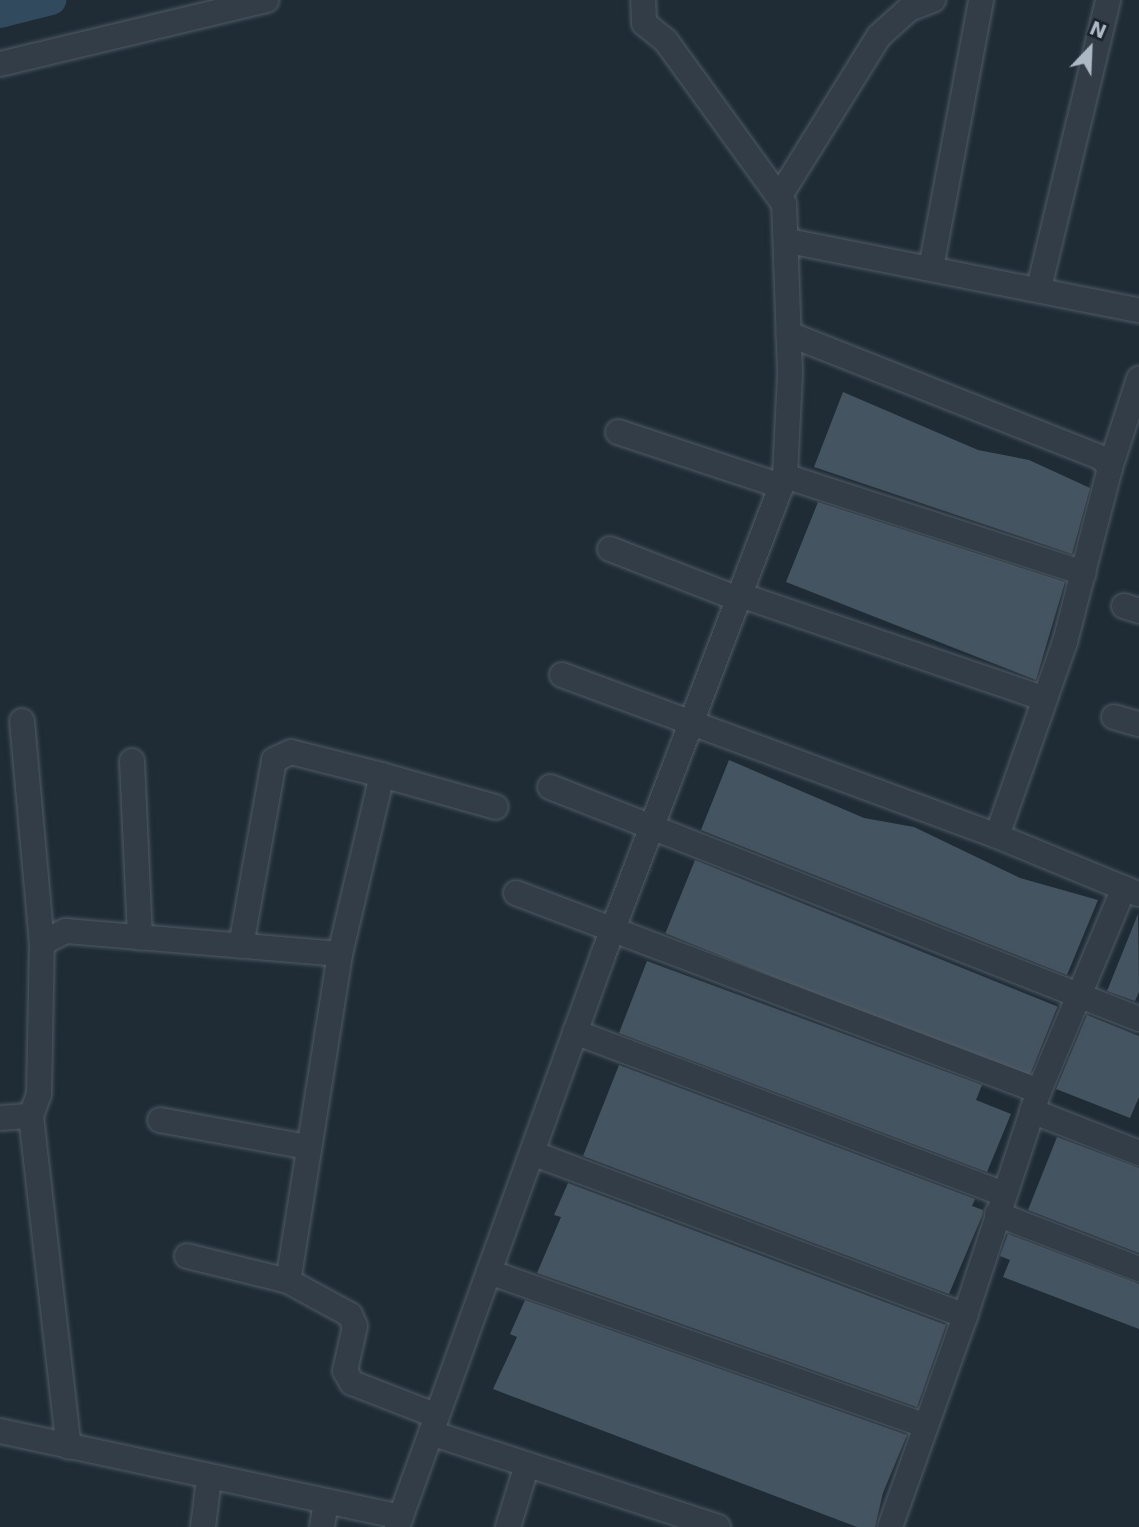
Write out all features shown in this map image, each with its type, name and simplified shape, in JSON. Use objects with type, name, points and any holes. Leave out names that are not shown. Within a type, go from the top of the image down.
[{"type":"street","points":[[0,64],[266,0]]},
{"type":"street","points":[[781,194],[880,36],[909,9],[933,0]]},
{"type":"street","points":[[931,268],[981,0]]},
{"type":"street","points":[[1039,288],[1108,0]]},
{"type":"street","points":[[0,1431],[209,1479],[326,1502],[399,1522],[611,933],[783,481],[789,334],[789,241],[781,194],[643,10]]},
{"type":"street","points":[[789,241],[1039,288],[1139,310]]},
{"type":"street","points":[[789,334],[1102,458],[1110,468]]},
{"type":"street","points":[[997,836],[1045,699],[1084,573],[1110,468],[1138,383]]},
{"type":"street","points":[[618,432],[1084,573]]},
{"type":"street","points":[[610,549],[739,597],[1045,699]]},
{"type":"street","points":[[562,675],[690,727],[997,836],[1132,891],[1036,1101],[965,1316],[890,1527]]},
{"type":"street","points":[[1114,718],[1139,724]]},
{"type":"street","points":[[22,721],[42,943],[39,1094],[31,1116],[69,1447]]},
{"type":"street","points":[[241,946],[274,760],[291,752],[496,807]]},
{"type":"street","points":[[132,761],[140,938]]},
{"type":"street","points":[[289,1281],[307,1147],[340,954],[382,775]]},
{"type":"street","points":[[550,787],[650,829],[1139,1019]]},
{"type":"street","points":[[516,893],[1036,1101],[1139,1153]]},
{"type":"street","points":[[42,943],[66,931],[340,954]]},
{"type":"street","points":[[575,1032],[1001,1204],[1139,1269]]},
{"type":"street","points":[[0,1118],[31,1116]]},
{"type":"street","points":[[160,1120],[307,1147]]},
{"type":"street","points":[[532,1153],[965,1316]]},
{"type":"street","points":[[187,1256],[289,1281],[351,1315],[355,1326],[345,1371],[352,1383],[434,1424],[527,1465],[718,1527]]},
{"type":"street","points":[[489,1272],[926,1426]]},
{"type":"street","points":[[508,1527],[527,1465]]},
{"type":"street","points":[[203,1527],[209,1479]]},
{"type":"street","points":[[322,1527],[326,1502]]},
{"type":"building","points":[[843,392],[978,450],[1029,460],[1090,488],[1072,554],[814,467]]},
{"type":"building","points":[[818,502],[1065,582],[1036,680],[786,582]]},
{"type":"building","points":[[729,760],[864,818],[914,827],[1020,878],[1098,900],[1067,975],[701,830]]},
{"type":"building","points":[[695,860],[1058,1006],[1028,1080],[665,933]]},
{"type":"building","points":[[1138,914],[1139,992],[1135,1001],[1107,991]]},
{"type":"building","points":[[647,961],[982,1085],[976,1100],[1011,1114],[987,1172],[619,1033]]},
{"type":"building","points":[[1087,1015],[1139,1036],[1139,1097],[1130,1118],[1056,1089]]},
{"type":"building","points":[[619,1065],[975,1199],[972,1206],[983,1210],[982,1216],[949,1294],[583,1156]]},
{"type":"building","points":[[1057,1137],[1139,1168],[1139,1253],[1028,1210]]},
{"type":"building","points":[[568,1183],[946,1325],[917,1407],[537,1273],[561,1217],[554,1215]]},
{"type":"building","points":[[1008,1234],[1139,1284],[1139,1329],[1003,1277],[1010,1260],[1000,1256]]},
{"type":"building","points":[[525,1300],[907,1435],[883,1493],[875,1527],[857,1527],[493,1389],[517,1337],[510,1334]]},
{"type":"waterway","points":[[0,13],[51,0]]}]
